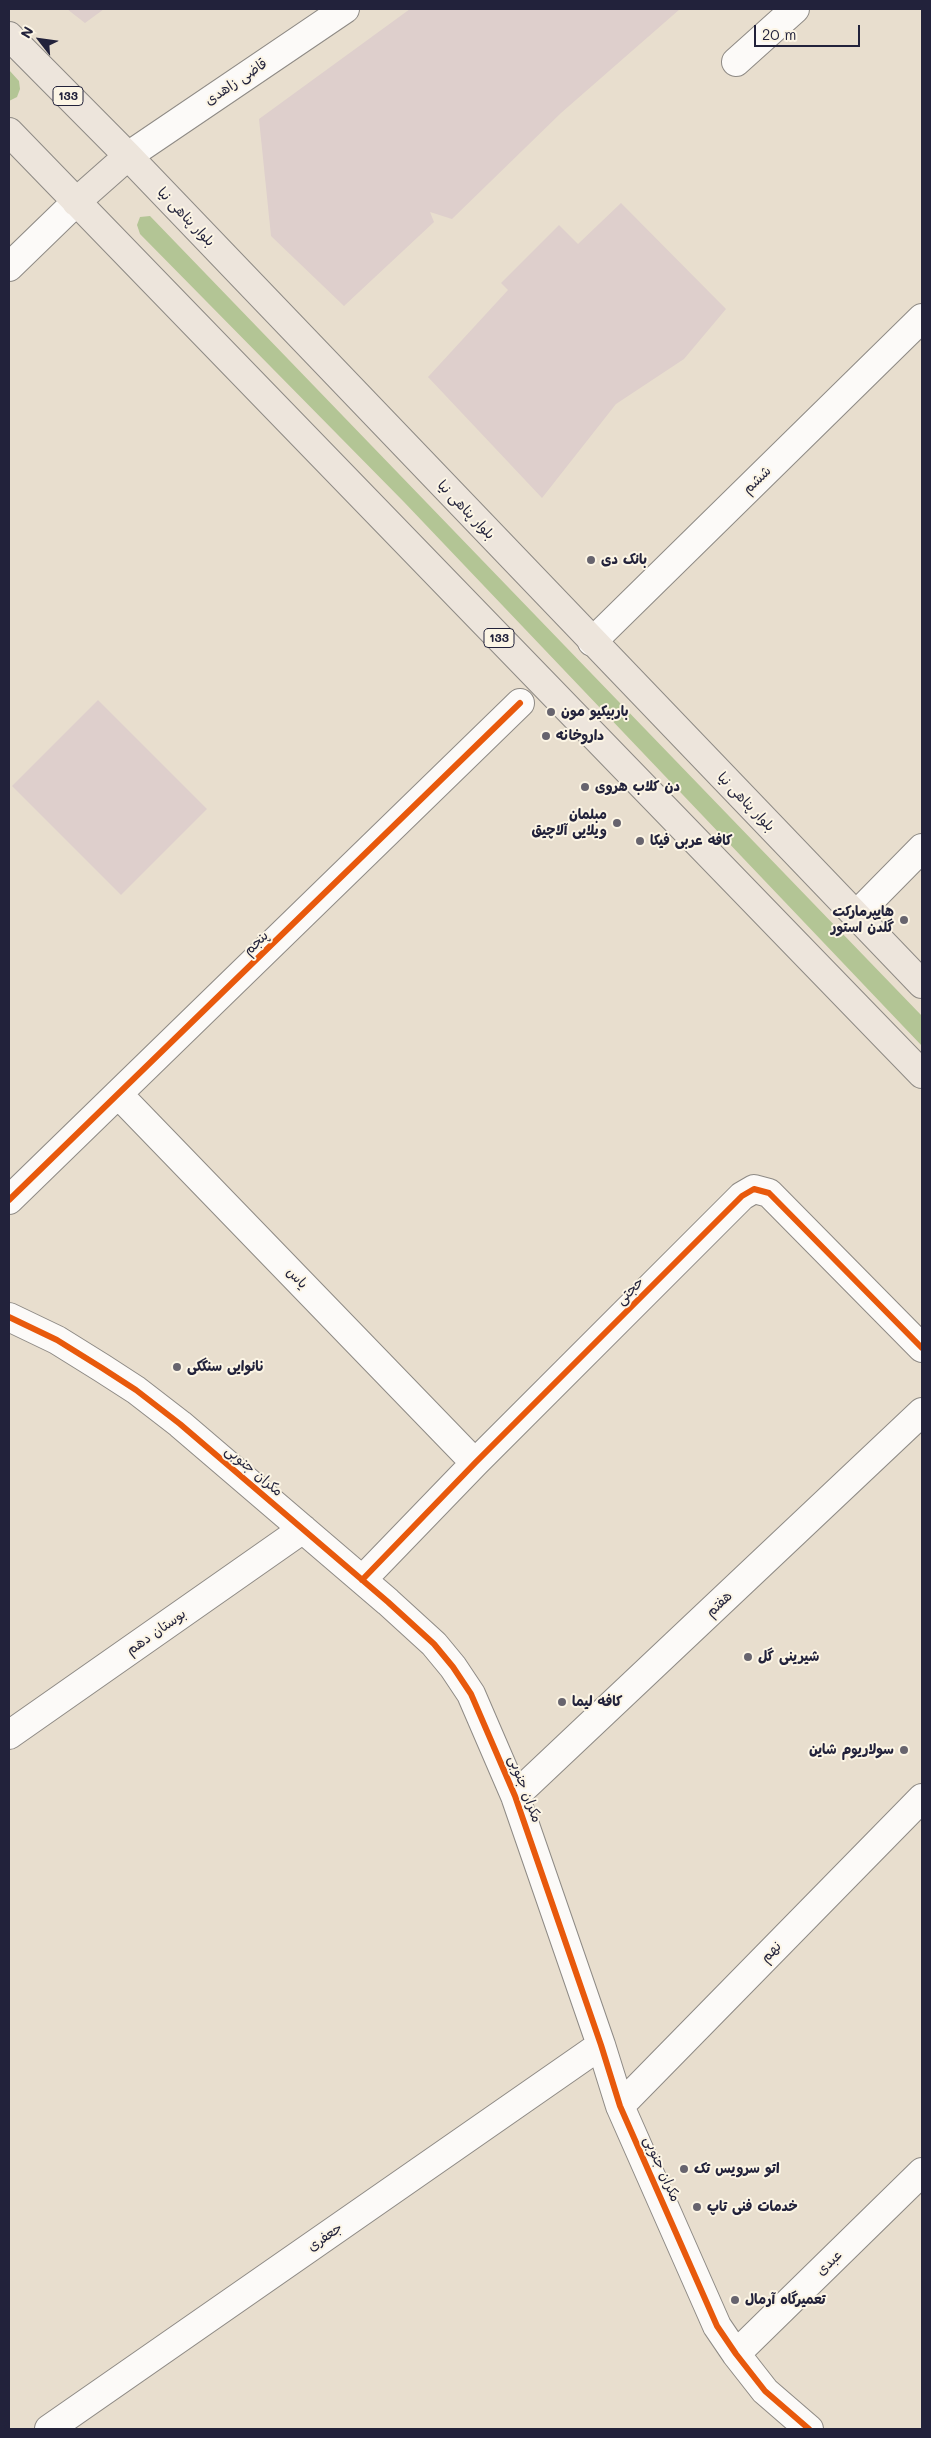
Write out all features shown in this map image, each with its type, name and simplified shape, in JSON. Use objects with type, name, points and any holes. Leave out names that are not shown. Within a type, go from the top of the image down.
[{"type":"main road","name":"بلوار پناهی نیا","points":[[9,36],[128,156],[922,984]]},
{"type":"main road","name":"133","points":[[9,132],[922,1074]]},
{"type":"main road","points":[[76,202],[128,156]]},
{"type":"street","name":"قاضی زاهدی","points":[[128,156],[345,9]]},
{"type":"street","points":[[736,62],[795,9]]},
{"type":"street","points":[[9,267],[76,202]]},
{"type":"street","name":"ششم","points":[[592,642],[922,318]]},
{"type":"street","name":"پنجم","points":[[9,1200],[520,703]]},
{"type":"street","points":[[856,915],[922,848]]},
{"type":"street","name":"یاس","points":[[118,1094],[476,1462]]},
{"type":"street","name":"حجتی","points":[[362,1580],[476,1462],[735,1203],[754,1189],[769,1193],[922,1348]]},
{"type":"street","name":"مکران جنوبی","points":[[9,1317],[58,1340],[136,1390],[180,1424],[434,1644],[453,1667],[471,1694],[515,1796],[601,2045],[620,2106],[717,2326],[765,2391],[809,2429]]},
{"type":"street","name":"هفتم","points":[[515,1796],[922,1412]]},
{"type":"street","name":"بوستان دهم","points":[[9,1735],[303,1529]]},
{"type":"street","name":"نهم","points":[[620,2106],[922,1798]]},
{"type":"street","name":"جعفری","points":[[49,2429],[601,2045]]},
{"type":"street","name":"عبدی","points":[[736,2354],[922,2172]]},
{"type":"green space","points":[[9,70],[19,81],[20,89],[17,97],[9,101]]},
{"type":"green space","points":[[150,216],[922,1016],[922,1046],[404,502],[140,234],[137,225],[140,217]]},
{"type":"building","points":[[67,9],[104,9],[85,23]]},
{"type":"building","points":[[410,9],[680,9],[561,113],[452,219],[430,212],[434,222],[344,306],[271,236],[259,119]]},
{"type":"building","points":[[621,203],[726,309],[684,359],[616,404],[542,498],[428,377],[508,290],[501,283],[559,225],[578,244]]},
{"type":"building","points":[[98,700],[207,809],[121,895],[12,786]]},
{"type":"cycle path","points":[[9,1200],[520,703]]},
{"type":"cycle path","points":[[362,1580],[475,1463],[742,1196],[754,1189],[769,1193],[922,1348]]},
{"type":"cycle path","points":[[9,1317],[57,1340],[102,1368],[136,1390],[180,1424],[388,1602],[434,1644],[453,1667],[471,1694],[515,1796],[601,2045],[620,2106],[717,2326],[765,2391],[809,2429]]},
{"type":"place","name":"بانک دی","points":[[591,560]]},
{"type":"place","name":"باربیکیو مون","points":[[551,712]]},
{"type":"place","name":"داروخانه","points":[[546,736]]},
{"type":"place","name":"دن کلاب هروی","points":[[585,787]]},
{"type":"place","name":"مبلمان ویلایی آلاچیق","points":[[617,823]]},
{"type":"place","name":"کافه عربی فیکا","points":[[640,841]]},
{"type":"place","name":"هایپرمارکت گلدن استور","points":[[904,920]]},
{"type":"place","name":"نانوایی سنگکی","points":[[177,1367]]},
{"type":"place","name":"شیرینی گل","points":[[748,1657]]},
{"type":"place","name":"کافه لیما","points":[[562,1702]]},
{"type":"place","name":"سولاریوم شاین","points":[[904,1750]]},
{"type":"place","name":"اتو سرویس تک","points":[[684,2169]]},
{"type":"place","name":"خدمات فنی تاپ","points":[[697,2207]]},
{"type":"place","name":"تعمیرگاه آرمال","points":[[735,2300]]}]
